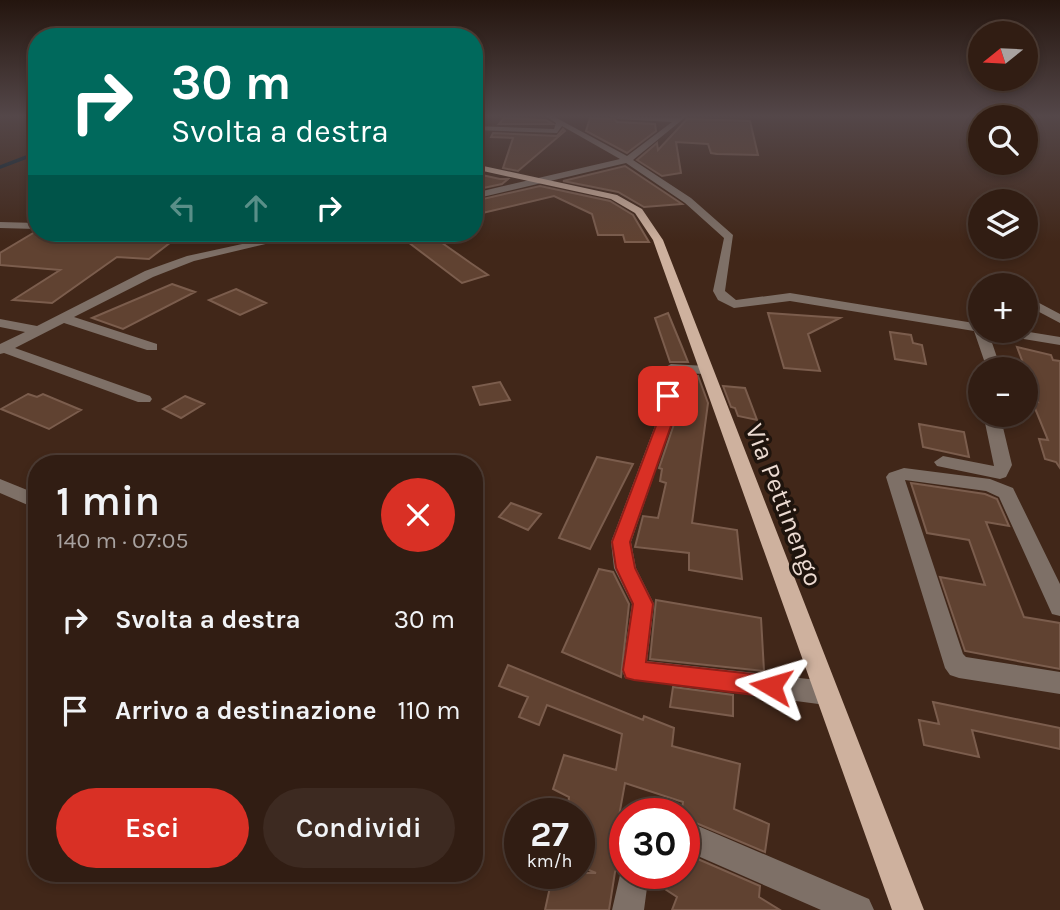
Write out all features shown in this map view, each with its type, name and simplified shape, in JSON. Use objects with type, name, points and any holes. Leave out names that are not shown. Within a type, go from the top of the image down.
[{"type":"main road","name":"Via Pettinengo","points":[[483,168],[601,191],[639,211],[659,240],[908,910]]},
{"type":"street","points":[[623,157],[677,191],[729,237],[719,290],[728,302],[734,304],[790,297],[968,327]]},
{"type":"street","points":[[483,194],[549,181],[630,157]]},
{"type":"street","points":[[0,225],[28,226]]},
{"type":"street","points":[[2,349],[149,274],[191,258],[266,242]]},
{"type":"street","points":[[1038,306],[1060,318]]},
{"type":"street","points":[[62,318],[152,347]]},
{"type":"street","points":[[0,323],[39,330]]},
{"type":"street","points":[[1038,337],[1060,341]]},
{"type":"street","points":[[2,349],[144,399]]},
{"type":"street","points":[[706,370],[671,369],[664,423],[621,542],[625,568],[643,604],[634,670],[826,692]]},
{"type":"street","points":[[943,463],[1000,473],[1003,465],[994,427]]},
{"type":"street","points":[[1060,607],[1006,493],[990,485],[904,474],[895,477],[953,660],[959,667],[1060,683]]},
{"type":"street","points":[[0,485],[28,498]]},
{"type":"street","points":[[700,842],[858,910]]},
{"type":"street","points":[[628,910],[631,889]]},
{"type":"building","points":[[507,157],[534,157],[518,171],[503,168]]},
{"type":"building","points":[[640,157],[678,157],[681,173],[662,176],[637,160]]},
{"type":"building","points":[[625,166],[682,204],[644,207],[618,192],[563,181]]},
{"type":"building","points":[[483,175],[508,179],[502,184],[483,188]]},
{"type":"building","points":[[540,186],[610,201],[633,215],[649,242],[625,242],[623,235],[598,235],[592,214],[554,196],[483,213],[483,199]]},
{"type":"building","points":[[28,236],[28,242],[171,242],[149,259],[117,257],[52,303],[13,300],[60,270],[0,265],[0,253]]},
{"type":"building","points":[[408,242],[441,242],[488,275],[462,283]]},
{"type":"building","points":[[172,284],[195,292],[123,329],[92,318]]},
{"type":"building","points":[[236,289],[266,303],[240,315],[209,300]]},
{"type":"building","points":[[668,313],[688,362],[670,362],[655,318]]},
{"type":"building","points":[[768,313],[840,318],[808,334],[820,371],[784,368]]},
{"type":"building","points":[[890,332],[911,335],[913,343],[922,345],[926,364],[895,359]]},
{"type":"building","points":[[1017,347],[1051,355],[1053,360],[1060,361],[1060,468],[1056,462],[1045,459],[1039,439],[1048,440],[1038,416],[1038,357],[1021,357]]},
{"type":"building","points":[[680,376],[698,376],[708,403],[692,523],[737,530],[742,579],[689,570],[689,553],[635,547],[643,516],[658,518],[666,483],[660,481],[662,469],[659,468],[674,424]]},
{"type":"building","points":[[500,382],[510,400],[480,405],[473,387]]},
{"type":"building","points":[[723,386],[745,388],[757,420],[738,416],[735,408],[731,407]]},
{"type":"building","points":[[28,394],[37,397],[43,394],[81,410],[49,429],[1,409]]},
{"type":"building","points":[[185,396],[204,404],[181,418],[163,409]]},
{"type":"building","points":[[919,424],[964,432],[969,457],[923,447]]},
{"type":"building","points":[[597,457],[633,464],[590,549],[559,538]]},
{"type":"building","points":[[911,483],[985,494],[997,499],[1009,526],[986,522],[1024,617],[1060,623],[1060,669],[965,651],[940,577],[985,585],[969,540],[927,533]]},
{"type":"building","points":[[511,503],[541,514],[528,530],[499,517]]},
{"type":"building","points":[[599,569],[613,572],[629,604],[621,677],[562,652]]},
{"type":"building","points":[[656,600],[761,618],[764,671],[650,659]]},
{"type":"building","points":[[508,665],[643,720],[644,716],[674,728],[672,746],[740,764],[734,809],[769,824],[765,852],[700,825],[700,798],[671,798],[625,783],[622,798],[609,798],[609,889],[612,889],[609,910],[545,910],[550,889],[595,889],[595,798],[569,798],[553,789],[564,755],[616,770],[622,734],[547,705],[539,725],[519,717],[528,697],[499,686]]},
{"type":"building","points":[[673,687],[733,695],[733,716],[670,707]]},
{"type":"building","points":[[933,702],[1060,728],[1060,749],[972,730],[979,757],[924,745],[919,720],[939,724]]},
{"type":"building","points":[[700,860],[760,886],[759,897],[780,910],[672,910],[677,897],[665,889],[700,889]]},
{"type":"waterway","points":[[0,167],[25,157]]},
{"type":"route","points":[[668,396],[664,423],[621,542],[625,568],[643,604],[634,670],[771,686]]}]
